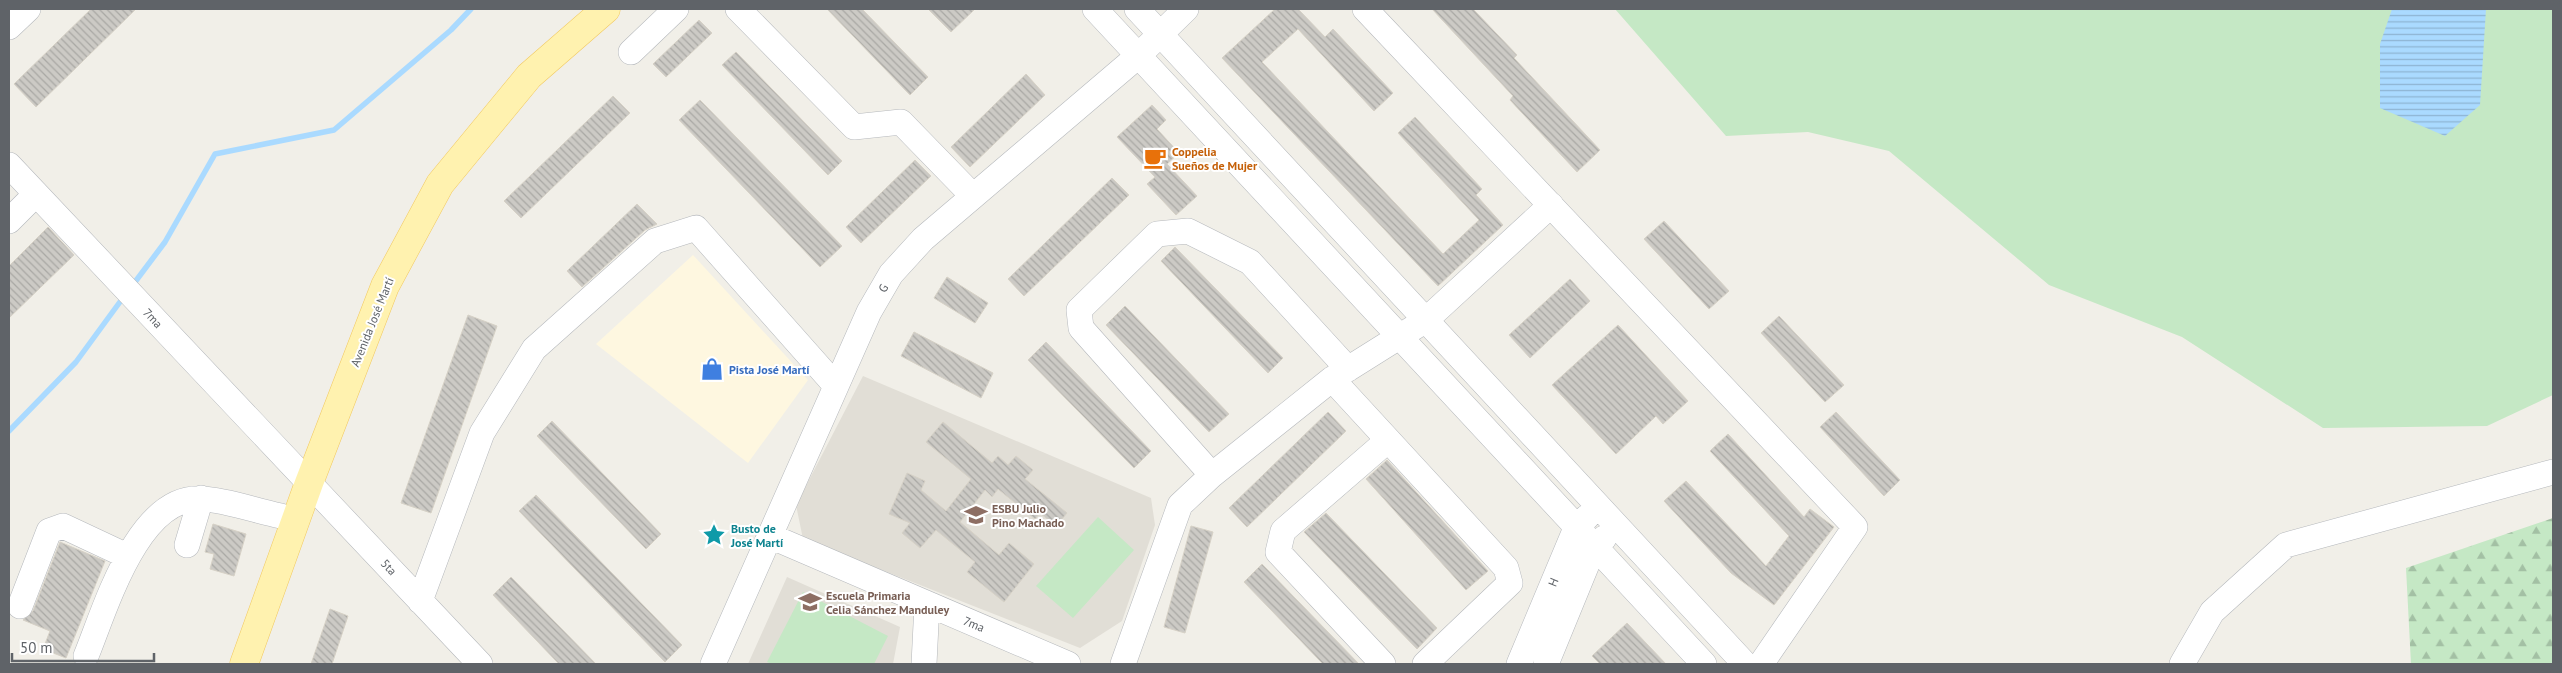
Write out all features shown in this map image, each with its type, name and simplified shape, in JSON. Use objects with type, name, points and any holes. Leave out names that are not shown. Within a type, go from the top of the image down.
[{"type":"main road","name":"Avenida José Martí","points":[[244,664],[303,477],[373,280],[428,175],[516,65],[578,9]]},
{"type":"main road","name":"Avenida José Martí","points":[[225,664],[280,516],[303,477],[385,286],[440,184],[529,76],[606,9]]},
{"type":"street","points":[[9,27],[28,9]]},
{"type":"street","points":[[631,52],[676,9]]},
{"type":"street","points":[[738,9],[854,127],[901,122],[973,196]]},
{"type":"street","points":[[1095,9],[1594,548],[1704,664]]},
{"type":"street","points":[[1137,9],[1745,664]]},
{"type":"street","name":"G","points":[[713,664],[868,312],[891,274],[923,238],[1138,56],[1186,9]]},
{"type":"street","points":[[1366,9],[1855,527],[1761,664]]},
{"type":"street","name":"7ma","points":[[9,165],[303,477]]},
{"type":"street","points":[[9,221],[36,194]]},
{"type":"street","points":[[1124,664],[1180,505],[1212,475],[1340,374],[1426,320],[1551,205]]},
{"type":"street","points":[[420,600],[482,433],[534,349],[655,241],[696,228],[836,386]]},
{"type":"street","points":[[1212,475],[1081,328],[1079,310],[1157,234],[1188,231],[1250,262],[1340,374],[1387,441],[1506,568],[1510,583],[1425,664]]},
{"type":"street","points":[[1383,664],[1278,552],[1283,531],[1387,441]]},
{"type":"street","points":[[2182,664],[2212,612],[2286,545],[2553,472]]},
{"type":"street","name":"5ta","points":[[303,477],[480,664]]},
{"type":"street","points":[[86,656],[127,556],[139,536],[157,516],[177,504],[201,498],[280,516]]},
{"type":"street","points":[[187,545],[201,498]]},
{"type":"street","name":"H","points":[[1519,664],[1576,528],[1598,507]]},
{"type":"street","points":[[20,606],[49,531],[56,527],[63,526],[127,556]]},
{"type":"street","name":"H","points":[[1546,664],[1594,548],[1616,526]]},
{"type":"street","name":"7ma","points":[[770,536],[1068,664]]},
{"type":"street","points":[[924,664],[927,604]]},
{"type":"shaded area","name":"Pista José Martí","points":[[693,255],[808,380],[748,463],[596,344]]},
{"type":"shaded area","name":"ESBU Julio Pino Machado","points":[[863,376],[1151,498],[1155,525],[1122,621],[1080,648],[803,539],[796,505]]},
{"type":"shaded area","name":"Escuela Primaria Celia Sánchez Manduley","points":[[787,577],[900,627],[893,664],[748,664]]},
{"type":"green space","points":[[1615,9],[2553,9],[2553,395],[2487,426],[2323,428],[2182,337],[2049,285],[1889,151],[1808,132],[1726,136]]},
{"type":"green space","points":[[1098,517],[1134,550],[1073,618],[1036,586]]},
{"type":"green space","points":[[2553,518],[2553,664],[2411,664],[2406,568]]},
{"type":"green space","name":"Escuela Primaria Celia Sánchez Manduley","points":[[803,592],[888,636],[874,664],[772,664],[767,662]]},
{"type":"water","points":[[2392,9],[2486,9],[2480,105],[2445,136],[2380,108],[2380,44]]},
{"type":"building","points":[[91,9],[136,9],[36,107],[14,84]]},
{"type":"building","points":[[827,9],[862,9],[928,77],[910,95]]},
{"type":"building","points":[[928,9],[975,9],[951,32]]},
{"type":"building","points":[[1275,9],[1298,9],[1325,37],[1333,29],[1393,93],[1374,111],[1298,29],[1262,62],[1443,254],[1479,220],[1398,133],[1415,117],[1482,189],[1476,195],[1503,225],[1438,286],[1222,58]]},
{"type":"building","points":[[1432,9],[1473,9],[1517,55],[1514,58],[1600,150],[1577,172],[1510,100],[1513,96]]},
{"type":"building","points":[[699,20],[712,33],[666,77],[653,64]]},
{"type":"building","points":[[736,52],[842,161],[828,175],[722,65]]},
{"type":"building","points":[[1026,74],[1045,95],[970,167],[951,147]]},
{"type":"building","points":[[613,96],[630,113],[521,218],[504,201]]},
{"type":"building","points":[[700,100],[842,246],[820,267],[679,120]]},
{"type":"building","name":"Coppelia Sueños de Mujer","points":[[1152,105],[1166,120],[1157,129],[1179,153],[1167,164],[1197,196],[1176,215],[1147,184],[1155,177],[1117,137]]},
{"type":"building","points":[[915,160],[931,176],[861,243],[846,227]]},
{"type":"building","points":[[1112,178],[1129,195],[1024,296],[1008,279]]},
{"type":"building","points":[[637,204],[657,224],[645,230],[582,287],[567,271]]},
{"type":"building","points":[[1664,221],[1729,291],[1709,309],[1644,239]]},
{"type":"building","points":[[48,227],[74,255],[9,318],[9,266]]},
{"type":"building","points":[[1175,247],[1283,358],[1268,373],[1161,261]]},
{"type":"building","points":[[947,277],[988,303],[975,323],[934,298]]},
{"type":"building","points":[[1570,279],[1590,301],[1530,358],[1509,335]]},
{"type":"building","points":[[1125,306],[1229,414],[1209,432],[1106,325]]},
{"type":"building","points":[[468,315],[497,326],[431,513],[401,503]]},
{"type":"building","points":[[1779,316],[1844,385],[1825,402],[1761,333]]},
{"type":"building","points":[[1618,325],[1688,401],[1663,424],[1656,416],[1616,454],[1552,385]]},
{"type":"building","points":[[914,332],[993,373],[981,398],[901,356]]},
{"type":"building","points":[[1046,342],[1151,451],[1134,468],[1028,360]]},
{"type":"building","points":[[1328,412],[1346,431],[1247,527],[1229,508]]},
{"type":"building","points":[[1836,412],[1900,480],[1884,496],[1820,427]]},
{"type":"building","points":[[552,421],[661,534],[646,549],[537,436]]},
{"type":"building","points":[[943,422],[992,463],[998,456],[1008,465],[1016,456],[1033,470],[1025,479],[1067,513],[1056,526],[1040,513],[1035,519],[998,489],[992,497],[985,490],[960,522],[999,555],[1009,543],[1034,564],[1004,602],[967,572],[975,562],[936,530],[920,548],[902,533],[910,523],[889,514],[907,473],[925,481],[921,490],[946,511],[971,479],[926,442]]},
{"type":"building","points":[[1728,434],[1804,517],[1810,509],[1834,527],[1774,605],[1731,573],[1664,501],[1686,481],[1766,566],[1789,536],[1710,451]]},
{"type":"building","points":[[1387,460],[1488,571],[1466,590],[1366,479]]},
{"type":"building","points":[[536,495],[682,645],[665,662],[519,511]]},
{"type":"building","points":[[1326,513],[1437,628],[1417,649],[1304,532]]},
{"type":"building","points":[[213,524],[246,534],[234,576],[210,569],[214,554],[205,552]]},
{"type":"building","points":[[1191,526],[1213,532],[1185,633],[1164,627]]},
{"type":"building","points":[[60,542],[105,561],[66,658],[43,649],[50,631],[23,620],[33,611]]},
{"type":"building","points":[[1262,564],[1359,664],[1323,664],[1244,582]]},
{"type":"building","points":[[511,577],[596,664],[559,664],[493,595]]},
{"type":"building","points":[[330,609],[348,616],[332,664],[311,664]]},
{"type":"building","points":[[1627,623],[1666,664],[1600,664],[1592,656]]},
{"type":"waterway","points":[[132,286],[165,242],[215,154],[334,130],[451,30],[471,9]]},
{"type":"waterway","points":[[9,431],[76,362],[125,295]]},
{"type":"place","name":"Coppelia Sueños de Mujer","points":[[1155,158]]},
{"type":"place","name":"Pista José Martí","points":[[712,369]]},
{"type":"place","name":"ESBU Julio Pino Machado","points":[[976,515]]},
{"type":"place","name":"Busto de José Martí","points":[[714,535]]},
{"type":"place","name":"Escuela Primaria Celia Sánchez Manduley","points":[[810,602]]}]
